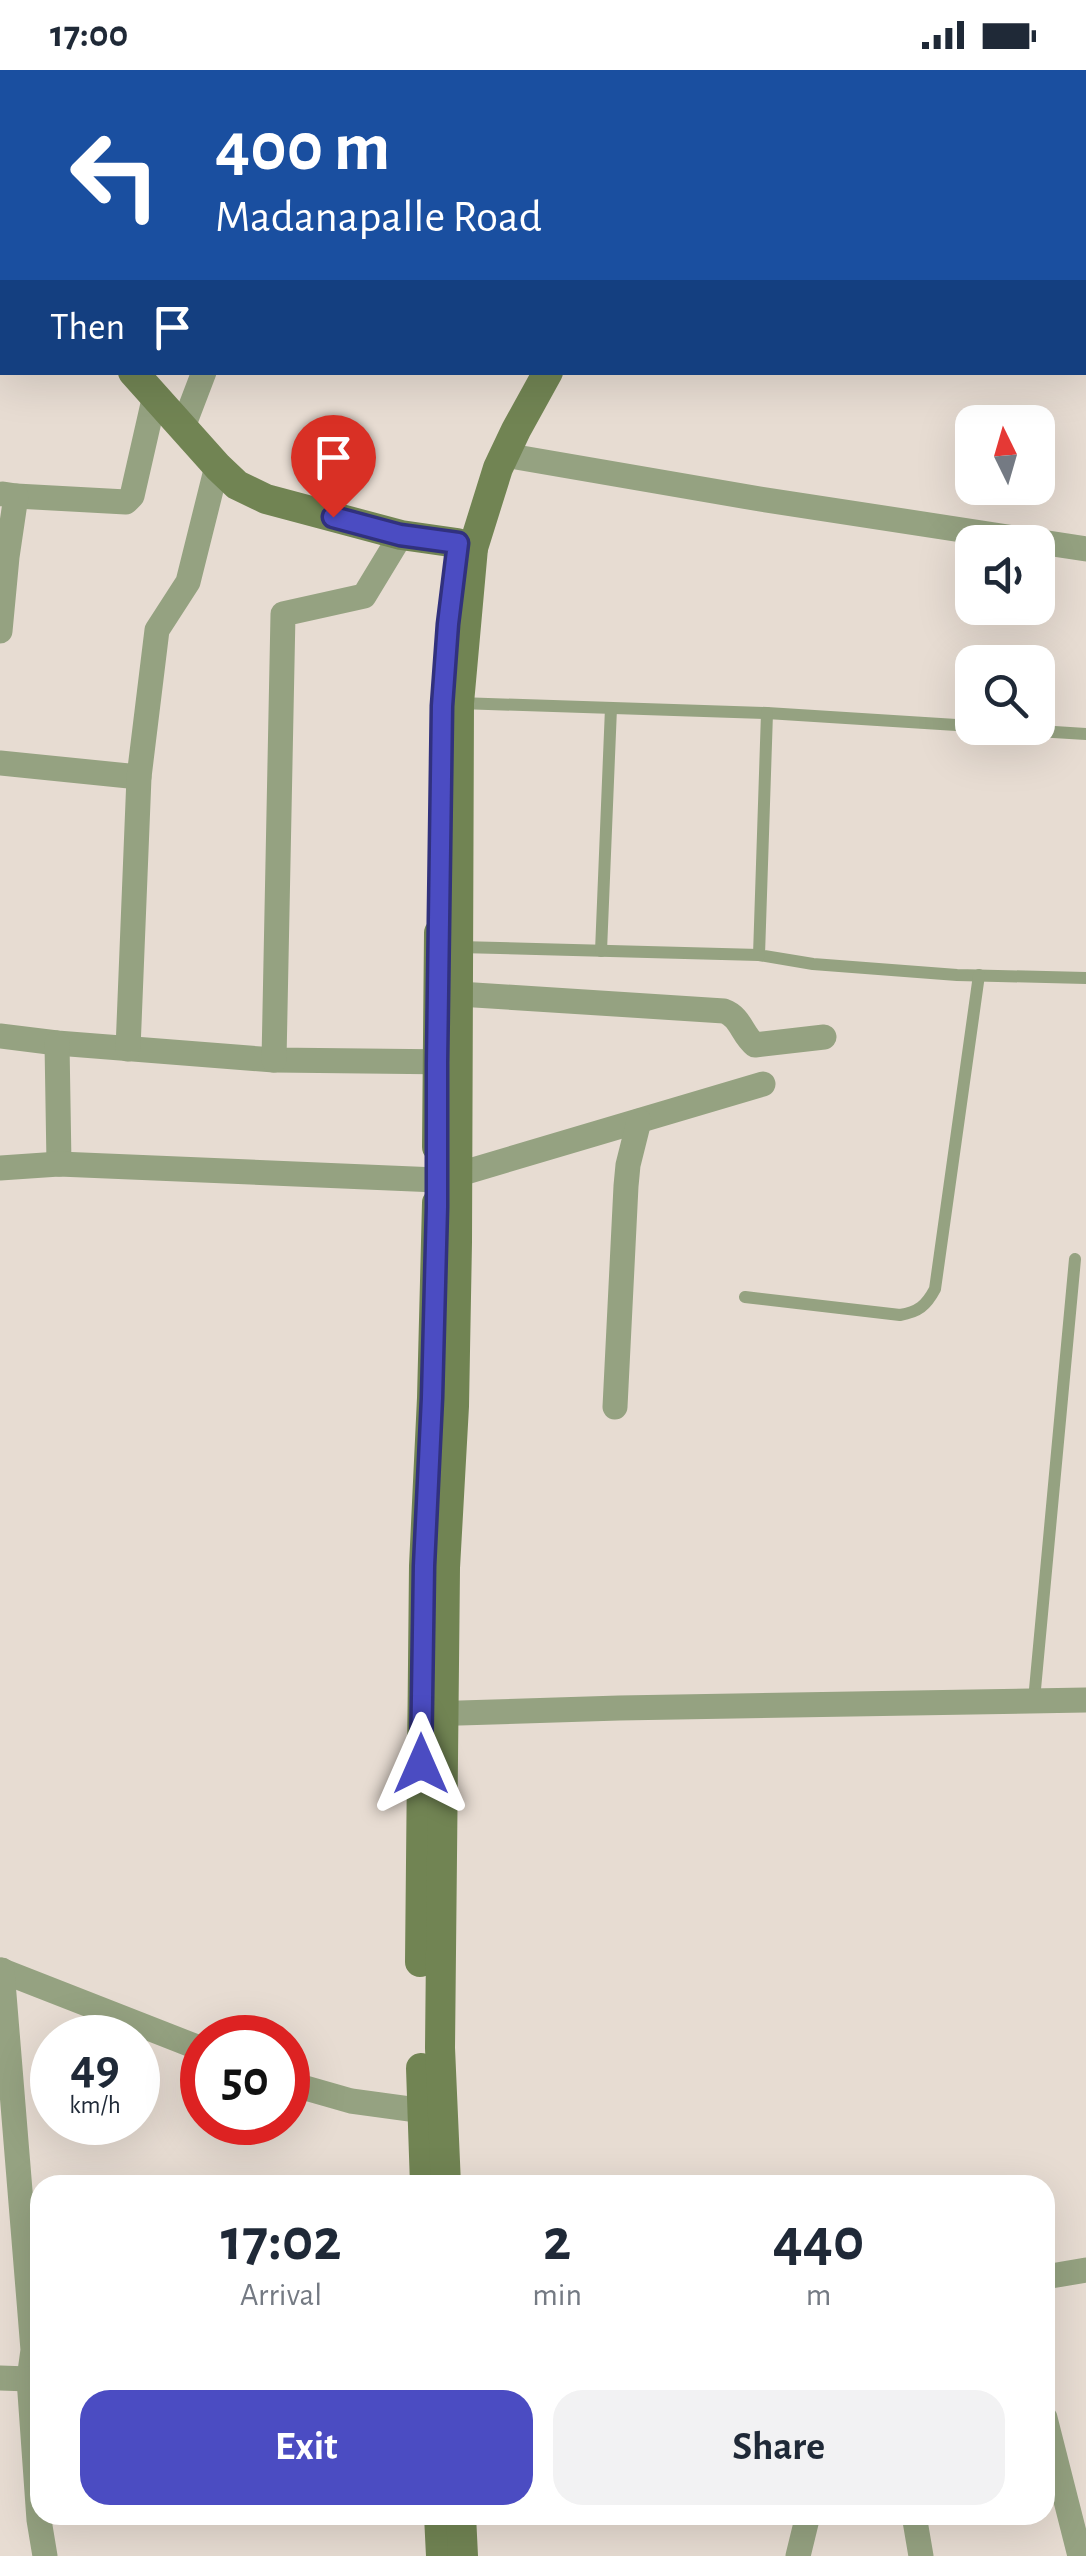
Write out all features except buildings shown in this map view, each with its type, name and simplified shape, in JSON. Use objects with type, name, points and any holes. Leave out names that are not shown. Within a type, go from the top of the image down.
[{"type":"main road","points":[[136,375],[237,485],[266,499],[400,535],[465,545]]},
{"type":"main road","points":[[426,2175],[432,2112],[433,1715],[424,1566],[447,1177],[442,706],[448,624],[484,454],[525,375]]},
{"type":"main road","points":[[448,1062],[459,994],[459,702],[465,545],[504,456],[546,375]]},
{"type":"main road","points":[[432,2112],[444,2175]]},
{"type":"main road","points":[[439,2525],[441,2556]]},
{"type":"main road","points":[[461,2525],[462,2556]]},
{"type":"street","points":[[183,427],[203,375]]},
{"type":"street","points":[[0,631],[8,495],[126,502],[132,496],[156,395]]},
{"type":"street","points":[[504,456],[1086,549]]},
{"type":"street","points":[[128,1048],[139,777],[157,630],[188,582],[217,466]]},
{"type":"street","points":[[274,1060],[283,614],[364,596],[400,535]]},
{"type":"street","points":[[0,763],[139,777]]},
{"type":"street","points":[[459,994],[724,1011],[737,1018],[755,1045],[824,1037]]},
{"type":"street","points":[[0,1036],[274,1060],[448,1062]]},
{"type":"street","points":[[57,1043],[59,1164]]},
{"type":"street","points":[[0,1168],[59,1164],[447,1177],[763,1084]]},
{"type":"street","points":[[615,1407],[626,1186],[639,1121]]},
{"type":"street","points":[[433,1715],[1086,1700]]},
{"type":"street","points":[[30,2314],[1,1970],[180,2040]]},
{"type":"street","points":[[310,2089],[352,2101],[432,2112]]},
{"type":"street","points":[[1055,2275],[1086,2270]]},
{"type":"street","points":[[0,2378],[30,2380]]},
{"type":"street","points":[[1055,2457],[1080,2556]]},
{"type":"street","points":[[40,2525],[45,2556]]},
{"type":"street","points":[[798,2556],[806,2525]]},
{"type":"street","points":[[916,2525],[921,2556]]},
{"type":"lane","points":[[459,702],[768,713],[955,725]]},
{"type":"lane","points":[[601,951],[611,708]]},
{"type":"lane","points":[[759,956],[768,713]]},
{"type":"lane","points":[[1055,732],[1086,734]]},
{"type":"lane","points":[[460,947],[759,956],[813,964],[1086,978]]},
{"type":"lane","points":[[745,1296],[900,1315],[914,1313],[927,1304],[935,1290],[980,975]]},
{"type":"lane","points":[[1034,1700],[1076,1259]]},
{"type":"route","points":[[333,517],[400,535],[458,543],[442,706],[437,1207],[421,1764]]}]
